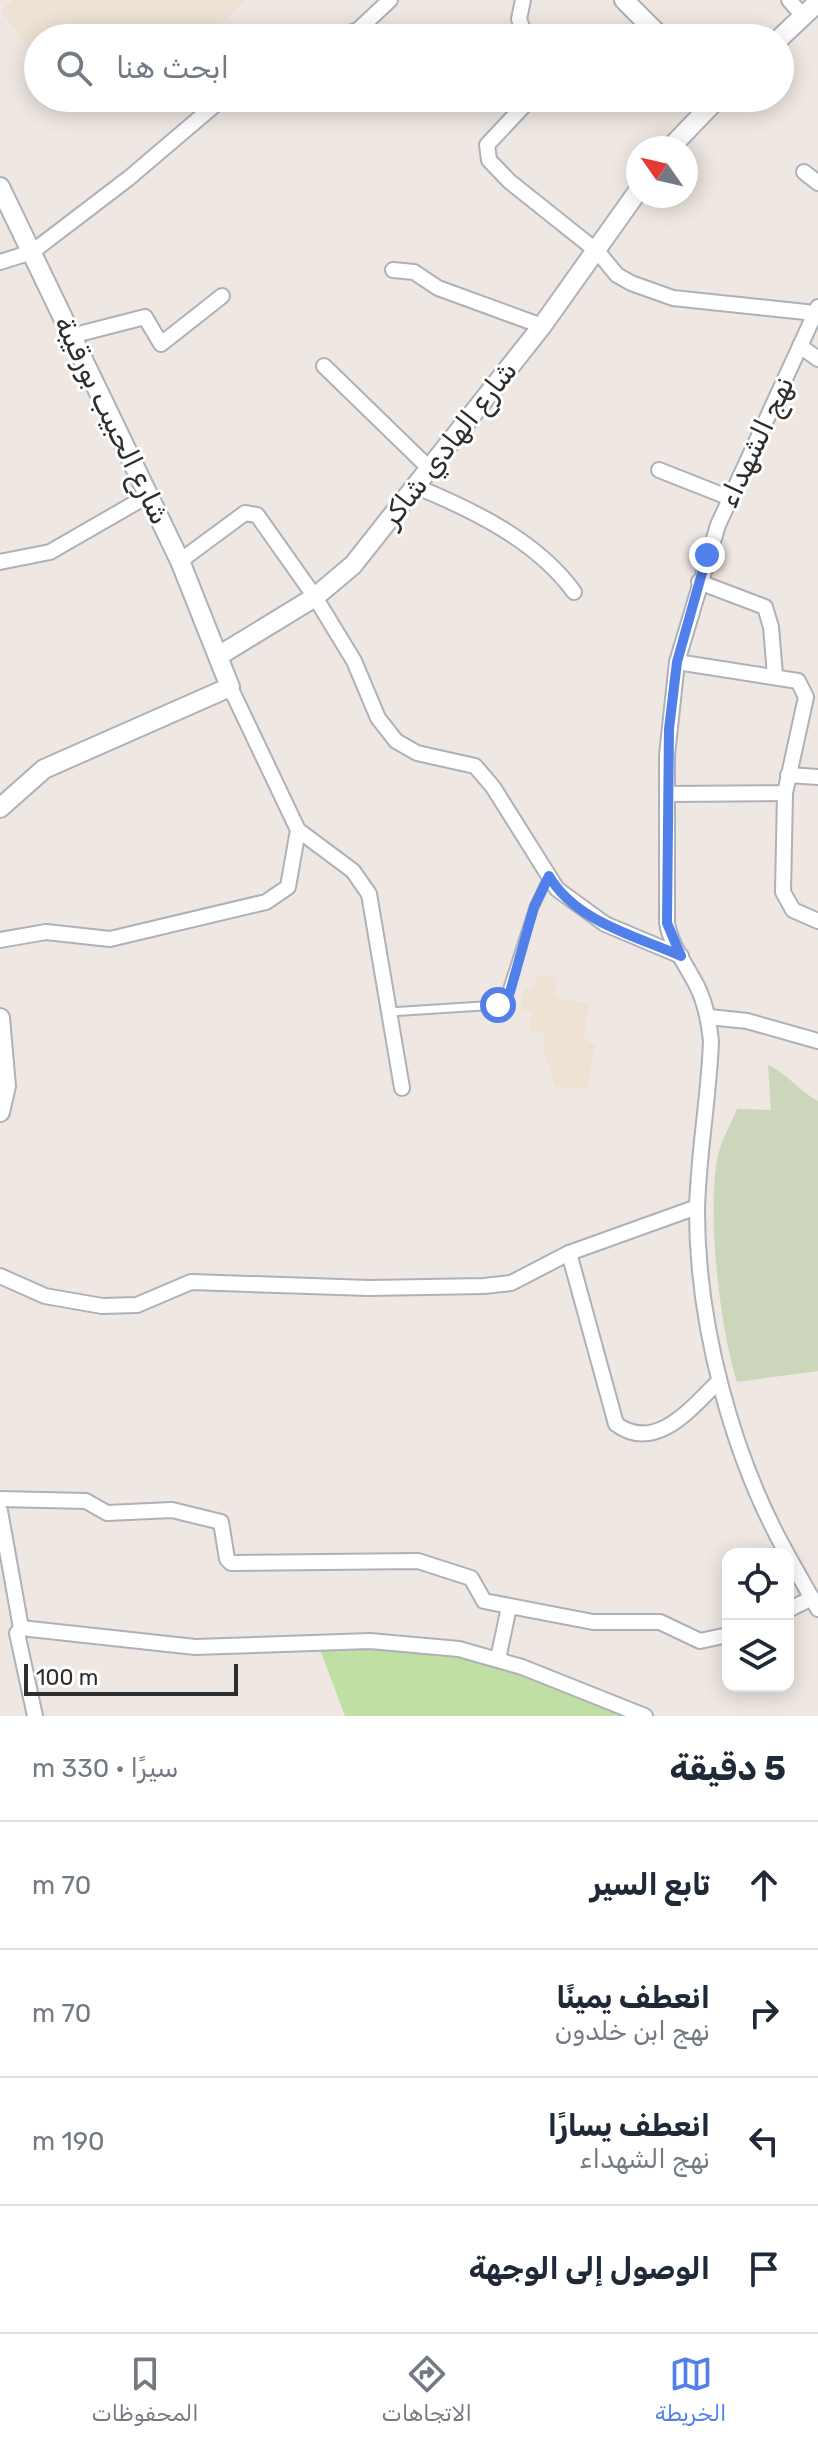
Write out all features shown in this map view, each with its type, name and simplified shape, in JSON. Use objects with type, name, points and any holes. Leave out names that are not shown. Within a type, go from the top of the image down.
[{"type":"street","points":[[364,24],[390,0]]},
{"type":"street","points":[[521,24],[523,0]]},
{"type":"street","points":[[624,0],[648,24]]},
{"type":"street","points":[[789,0],[803,16]]},
{"type":"street","points":[[794,25],[818,2]]},
{"type":"street","points":[[0,262],[32,252],[129,178],[207,112]]},
{"type":"street","points":[[518,112],[487,145],[489,160],[528,198],[598,252],[617,275],[650,292],[673,298],[816,310]]},
{"type":"street","points":[[682,136],[705,112]]},
{"type":"street","points":[[804,172],[818,183]]},
{"type":"street","name":"شارع الحبيب بورقيبة","points":[[0,187],[180,561],[220,655],[230,687]]},
{"type":"street","name":"شارع الهادي شاكر","points":[[220,655],[315,597],[353,565],[542,326],[627,208]]},
{"type":"street","points":[[393,270],[414,272],[438,288],[542,326]]},
{"type":"street","points":[[71,336],[145,317],[161,344],[222,296]]},
{"type":"street","name":"نهج الشهداء","points":[[709,1017],[667,923],[669,729],[677,662],[699,582],[730,498],[816,310]]},
{"type":"street","points":[[800,346],[818,359]]},
{"type":"street","points":[[324,366],[430,469]]},
{"type":"street","points":[[659,470],[730,498]]},
{"type":"street","points":[[417,487],[469,508],[497,525],[564,579],[574,592]]},
{"type":"street","points":[[0,562],[50,552],[149,495]]},
{"type":"street","points":[[180,561],[250,512],[261,518],[354,661],[378,718],[396,741],[417,753],[475,766],[493,787],[549,876],[568,899],[605,924],[681,956]]},
{"type":"street","points":[[699,582],[765,607],[771,627],[775,675]]},
{"type":"street","points":[[677,662],[798,681],[806,697],[785,793],[783,892],[793,910],[818,921]]},
{"type":"street","points":[[0,808],[44,769],[230,687],[298,830],[353,871],[369,894],[402,1088]]},
{"type":"street","points":[[788,775],[818,777]]},
{"type":"street","points":[[668,794],[785,793]]},
{"type":"street","points":[[0,940],[46,932],[110,939],[266,902],[288,887],[298,830]]},
{"type":"street","points":[[783,1548],[760,1506],[719,1381],[700,1278],[697,1207],[709,1088],[709,1017],[747,1021],[818,1041]]},
{"type":"street","points":[[0,1018],[6,1086],[0,1112]]},
{"type":"street","points":[[0,1276],[45,1296],[102,1306],[137,1305],[191,1282],[369,1288],[497,1284],[530,1275],[569,1253],[697,1207]]},
{"type":"street","points":[[569,1253],[616,1424],[637,1434],[661,1430],[686,1414],[719,1381]]},
{"type":"street","points":[[0,1499],[86,1501],[107,1513],[172,1510],[218,1520],[224,1527],[227,1559],[231,1563],[418,1561],[471,1578],[484,1601],[593,1622],[660,1622],[700,1641],[722,1636]]},
{"type":"street","points":[[0,1511],[21,1628],[17,1633],[35,1716]]},
{"type":"street","points":[[794,1567],[815,1603],[794,1608]]},
{"type":"street","points":[[498,1659],[509,1607]]},
{"type":"street","points":[[21,1628],[195,1647],[370,1641],[459,1649],[498,1659],[645,1716]]},
{"type":"lane","points":[[389,1012],[498,1005],[504,1000],[534,907],[549,876]]},
{"type":"shaded area","points":[[13,0],[245,0],[220,24],[24,24],[24,41],[1,11]]},
{"type":"shaded area","points":[[538,975],[557,978],[555,998],[589,1003],[584,1039],[595,1045],[587,1088],[555,1087],[543,1047],[545,1033],[529,1030],[533,1010],[520,1011],[523,989],[534,989]]},
{"type":"green space","points":[[768,1065],[818,1101],[818,1371],[737,1382],[720,1301],[714,1237],[715,1179],[718,1155],[737,1109],[771,1110]]},
{"type":"green space","points":[[319,1647],[461,1652],[522,1669],[630,1716],[345,1716]]},
{"type":"route","points":[[498,1005],[510,992],[534,907],[549,876],[568,899],[605,924],[681,956],[668,932],[667,923],[670,705],[677,662],[707,555]]}]
